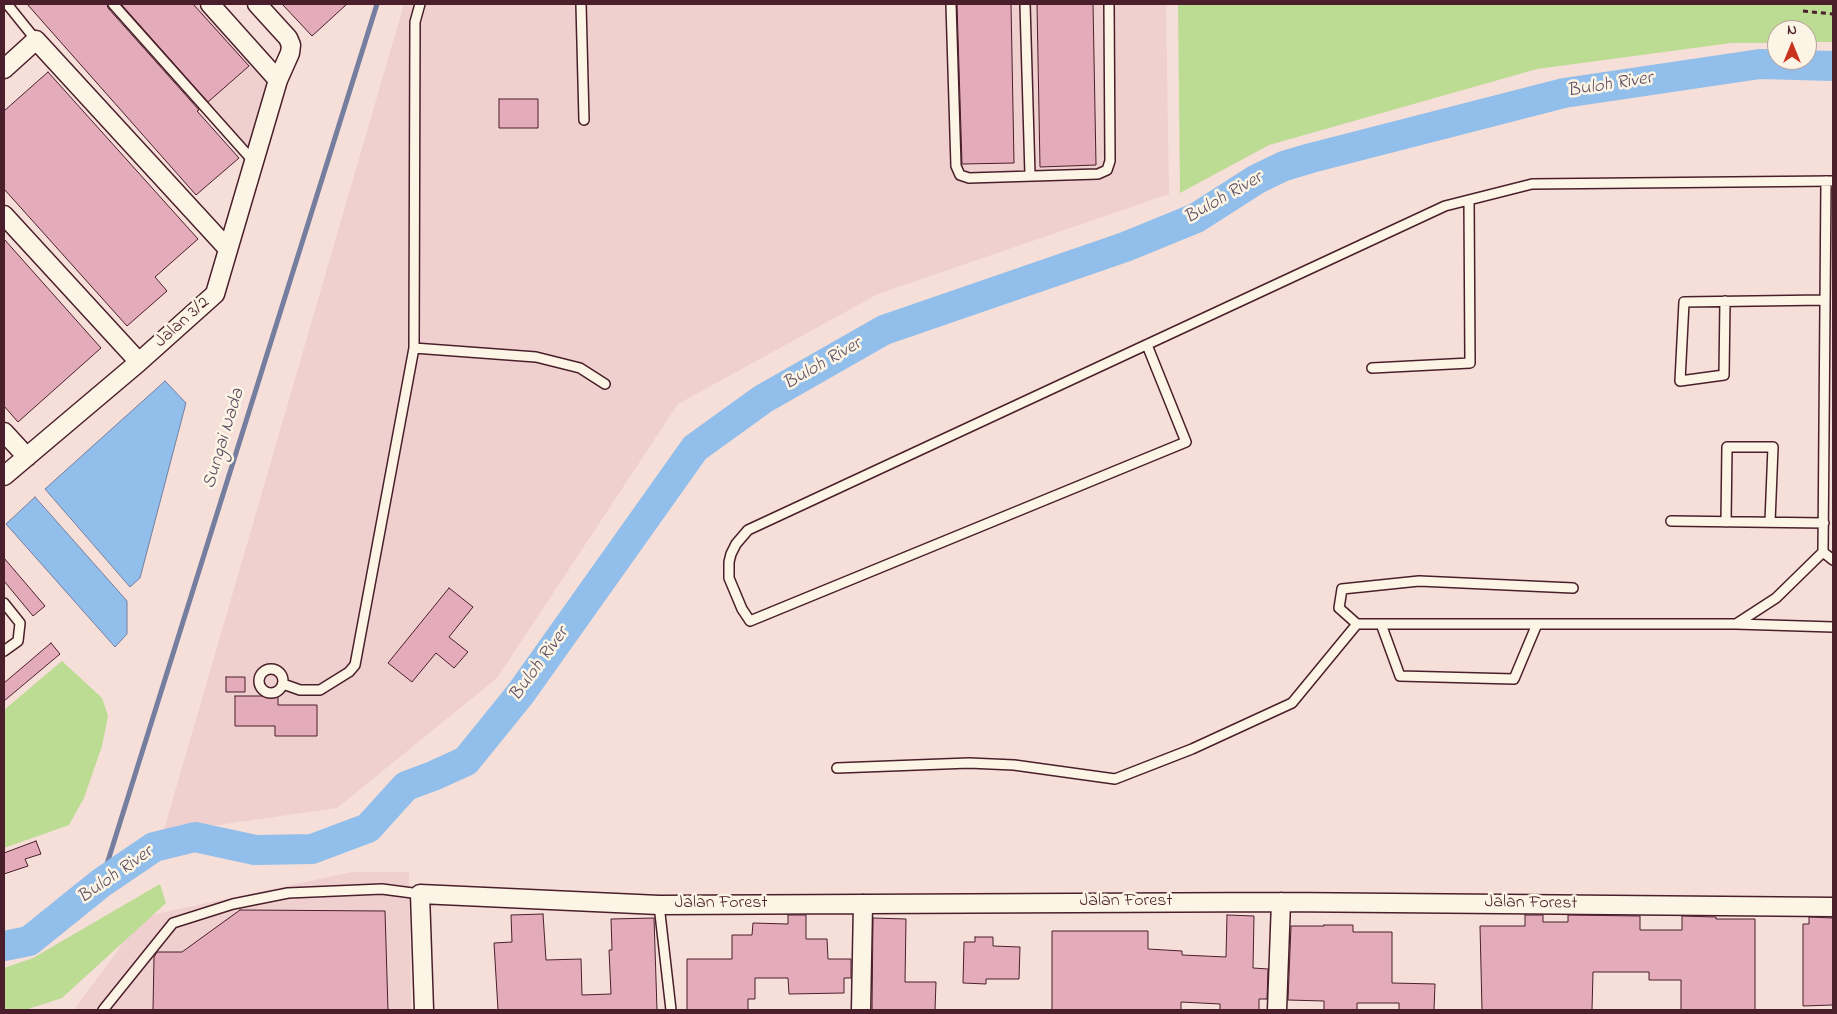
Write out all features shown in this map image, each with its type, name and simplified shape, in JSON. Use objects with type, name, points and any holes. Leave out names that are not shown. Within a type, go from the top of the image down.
[{"type":"street","points":[[210,4],[278,80]]},
{"type":"street","name":"Jalan 3/2","points":[[4,476],[139,362],[214,294],[278,80],[290,53],[291,45],[288,38],[257,4]]},
{"type":"street","points":[[4,69],[36,40],[228,249]]},
{"type":"street","points":[[4,214],[139,362]]},
{"type":"street","points":[[4,432],[26,457]]},
{"type":"street","points":[[420,894],[424,1010]]},
{"type":"street","name":"Jalan Forest","points":[[420,894],[660,905],[1281,902],[1833,907]]},
{"type":"street","points":[[1277,1010],[1281,902]]},
{"type":"street","points":[[861,1010],[863,904]]},
{"type":"lane","points":[[7,4],[36,40]]},
{"type":"lane","points":[[113,4],[254,162]]},
{"type":"lane","points":[[283,684],[300,690],[320,690],[349,672],[355,664],[414,348],[415,22],[420,4]]},
{"type":"lane","points":[[581,4],[584,120]]},
{"type":"lane","points":[[951,4],[958,171],[960,175],[969,178],[1098,174],[1107,170],[1109,166],[1108,4]]},
{"type":"lane","points":[[1025,4],[1030,175]]},
{"type":"lane","points":[[1146,345],[1186,442],[750,621],[742,609],[729,578],[731,554],[736,544],[748,530],[1445,206],[1532,184],[1830,181],[1825,300],[1823,552],[1776,598],[1736,624]]},
{"type":"lane","points":[[1372,368],[1470,363],[1469,200]]},
{"type":"lane","points":[[1725,301],[1724,375],[1680,381],[1684,302],[1725,301],[1825,300]]},
{"type":"lane","points":[[414,348],[536,357],[580,368],[605,384]]},
{"type":"lane","points":[[1726,522],[1727,447],[1773,447],[1770,522]]},
{"type":"lane","points":[[1671,521],[1824,523]]},
{"type":"lane","points":[[1823,552],[1833,560]]},
{"type":"lane","points":[[1573,588],[1419,581],[1342,589],[1339,608],[1357,624],[1736,624],[1833,626]]},
{"type":"lane","points":[[4,603],[20,623],[18,641],[4,651]]},
{"type":"lane","points":[[838,768],[969,763],[1014,765],[1115,779],[1192,749],[1292,703],[1357,624]]},
{"type":"lane","points":[[1381,624],[1400,676],[1514,679],[1537,624]]},
{"type":"lane","points":[[103,1010],[173,923],[233,904],[288,893],[382,890],[420,894]]},
{"type":"lane","points":[[660,905],[671,1010]]},
{"type":"path","points":[[1803,12],[1833,14]]},
{"type":"shaded area","points":[[119,4],[201,4],[271,80],[251,153]]},
{"type":"shaded area","points":[[404,4],[1166,4],[1169,194],[878,294],[678,404],[497,678],[337,808],[163,833]]},
{"type":"shaded area","points":[[352,872],[409,872],[411,1010],[74,1010],[142,917]]},
{"type":"green space","points":[[1178,4],[1833,4],[1833,42],[1817,42],[1817,20],[1767,20],[1767,43],[1731,43],[1537,69],[1269,145],[1180,193]]},
{"type":"green space","points":[[62,661],[102,698],[108,716],[102,746],[84,798],[69,825],[4,848],[4,710]]},
{"type":"green space","points":[[160,884],[166,903],[62,998],[25,1010],[4,1010],[4,968],[33,958]]},
{"type":"water","points":[[165,381],[186,403],[140,578],[130,587],[45,489]]},
{"type":"water","points":[[35,497],[127,601],[127,634],[115,647],[6,524]]},
{"type":"building","points":[[27,4],[107,4],[108,8],[239,158],[196,195]]},
{"type":"building","points":[[121,4],[193,4],[249,66],[208,102]]},
{"type":"building","points":[[282,4],[347,4],[312,36]]},
{"type":"building","points":[[957,4],[1011,4],[1014,163],[962,164]]},
{"type":"building","points":[[1037,4],[1093,4],[1096,165],[1040,167]]},
{"type":"building","points":[[48,72],[198,239],[155,277],[167,291],[127,326],[4,189],[4,111]]},
{"type":"building","points":[[499,99],[538,99],[538,128],[499,128]]},
{"type":"building","points":[[4,239],[101,348],[18,422],[4,406]]},
{"type":"building","points":[[4,558],[45,606],[33,616],[4,581]]},
{"type":"building","points":[[449,588],[473,607],[449,637],[468,652],[454,668],[436,653],[412,682],[388,663]]},
{"type":"building","points":[[51,643],[60,654],[4,701],[4,683]]},
{"type":"building","points":[[226,677],[245,677],[245,692],[226,692]]},
{"type":"building","points":[[235,696],[278,696],[278,705],[317,705],[317,736],[275,736],[275,726],[235,726]]},
{"type":"building","points":[[36,841],[41,854],[25,859],[28,866],[4,874],[4,853]]},
{"type":"building","points":[[240,910],[385,911],[388,1010],[153,1010],[154,957],[157,952],[182,952]]},
{"type":"building","points":[[543,914],[546,960],[581,959],[582,995],[611,994],[609,950],[612,950],[611,919],[654,918],[657,1010],[498,1010],[494,943],[512,942],[511,915]]},
{"type":"building","points":[[788,915],[806,915],[806,939],[827,939],[828,959],[851,959],[851,978],[844,978],[844,993],[789,994],[788,978],[755,978],[755,999],[748,999],[748,1010],[687,1010],[687,959],[732,959],[732,935],[752,935],[753,923],[788,924]]},
{"type":"building","points":[[1227,915],[1254,916],[1253,968],[1268,969],[1267,999],[1259,999],[1259,1010],[1220,1010],[1220,1004],[1181,1002],[1181,1010],[1052,1010],[1052,931],[1148,931],[1148,949],[1182,951],[1182,955],[1226,957]]},
{"type":"building","points":[[1525,915],[1543,915],[1543,922],[1568,922],[1568,915],[1640,916],[1640,930],[1682,930],[1682,916],[1716,917],[1716,919],[1755,919],[1755,1010],[1681,1010],[1681,980],[1649,980],[1649,972],[1593,972],[1592,1010],[1482,1010],[1480,926],[1525,926]]},
{"type":"building","points":[[1809,917],[1833,918],[1833,1005],[1803,1006],[1803,924],[1809,924]]},
{"type":"building","points":[[873,918],[906,919],[905,982],[936,982],[935,1010],[872,1010]]},
{"type":"building","points":[[1353,925],[1353,932],[1392,932],[1392,983],[1435,984],[1434,1010],[1399,1010],[1399,1003],[1357,1003],[1357,1010],[1324,1010],[1324,1001],[1288,1000],[1291,926]]},
{"type":"building","points":[[975,937],[993,937],[993,946],[1020,947],[1019,979],[986,979],[986,984],[963,983],[964,942],[975,942]]},
{"type":"waterway","name":"Sungai Nada","points":[[101,883],[377,4]]},
{"type":"waterway","name":"Buloh River","points":[[4,946],[29,941],[101,883],[154,847],[195,837],[255,850],[312,849],[368,828],[406,786],[466,761],[521,693],[695,448],[763,399],[884,330],[1125,247],[1196,218],[1257,179],[1284,166],[1311,158],[1564,93],[1760,64],[1833,66]]}]
